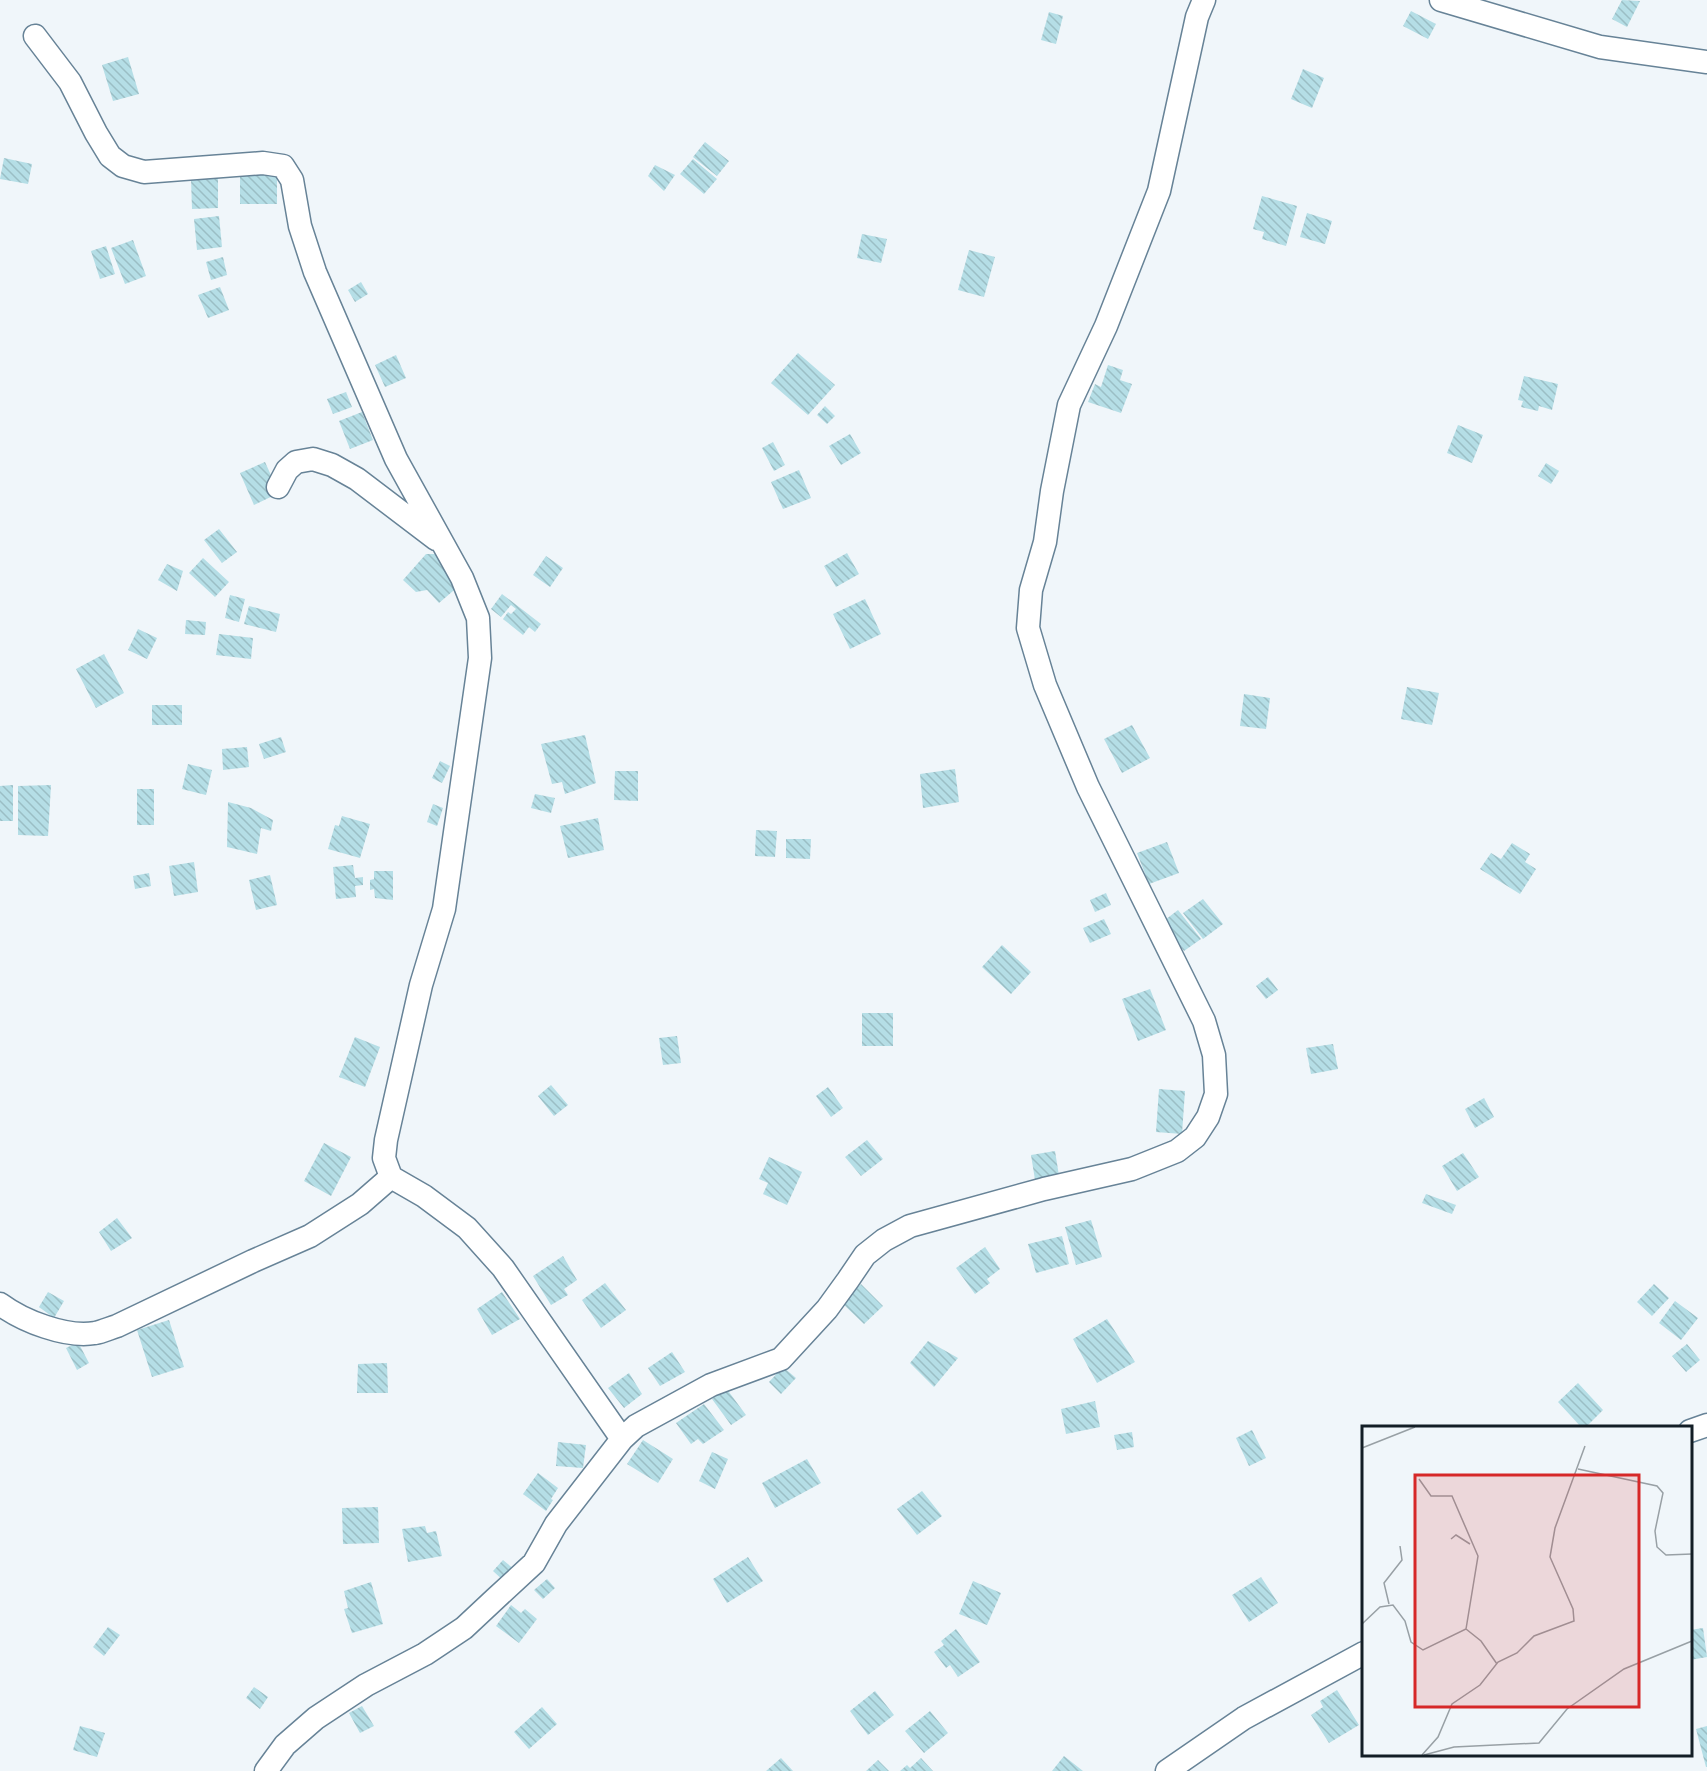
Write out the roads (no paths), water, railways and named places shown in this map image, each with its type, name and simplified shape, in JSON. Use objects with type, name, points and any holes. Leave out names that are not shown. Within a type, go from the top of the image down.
[{"type":"street","points":[[266,1771],[285,1745],[316,1718],[366,1685],[425,1654],[464,1628],[503,1592],[534,1563],[556,1524],[622,1439],[636,1426],[711,1385],[781,1359],[827,1308],[865,1255],[884,1240],[910,1226],[1132,1169],[1177,1151],[1195,1137],[1208,1117],[1216,1094],[1216,1075],[1214,1054],[1204,1021],[1088,787],[1045,685],[1028,628],[1032,590],[1046,542],[1052,491],[1069,405],[1106,326],[1159,191],[1197,17],[1204,0]]},
{"type":"street","points":[[1441,0],[1600,47],[1707,62]]},
{"type":"street","points":[[35,36],[70,82],[110,156],[123,166],[144,172],[263,163],[283,166],[292,180],[300,226],[315,272],[396,459],[462,578],[478,618],[480,658],[444,909],[421,985],[386,1140],[384,1158],[391,1177],[424,1196],[466,1228],[503,1268],[622,1439]]},
{"type":"street","points":[[278,487],[287,470],[296,462],[313,459],[332,465],[357,479],[444,545]]},
{"type":"street","points":[[0,1304],[10,1312],[63,1333],[95,1334],[117,1326],[162,1303],[310,1236],[360,1204],[391,1177]]},
{"type":"street","points":[[1692,1430],[1707,1425]]},
{"type":"street","points":[[1167,1771],[1244,1718],[1362,1654]]}]
